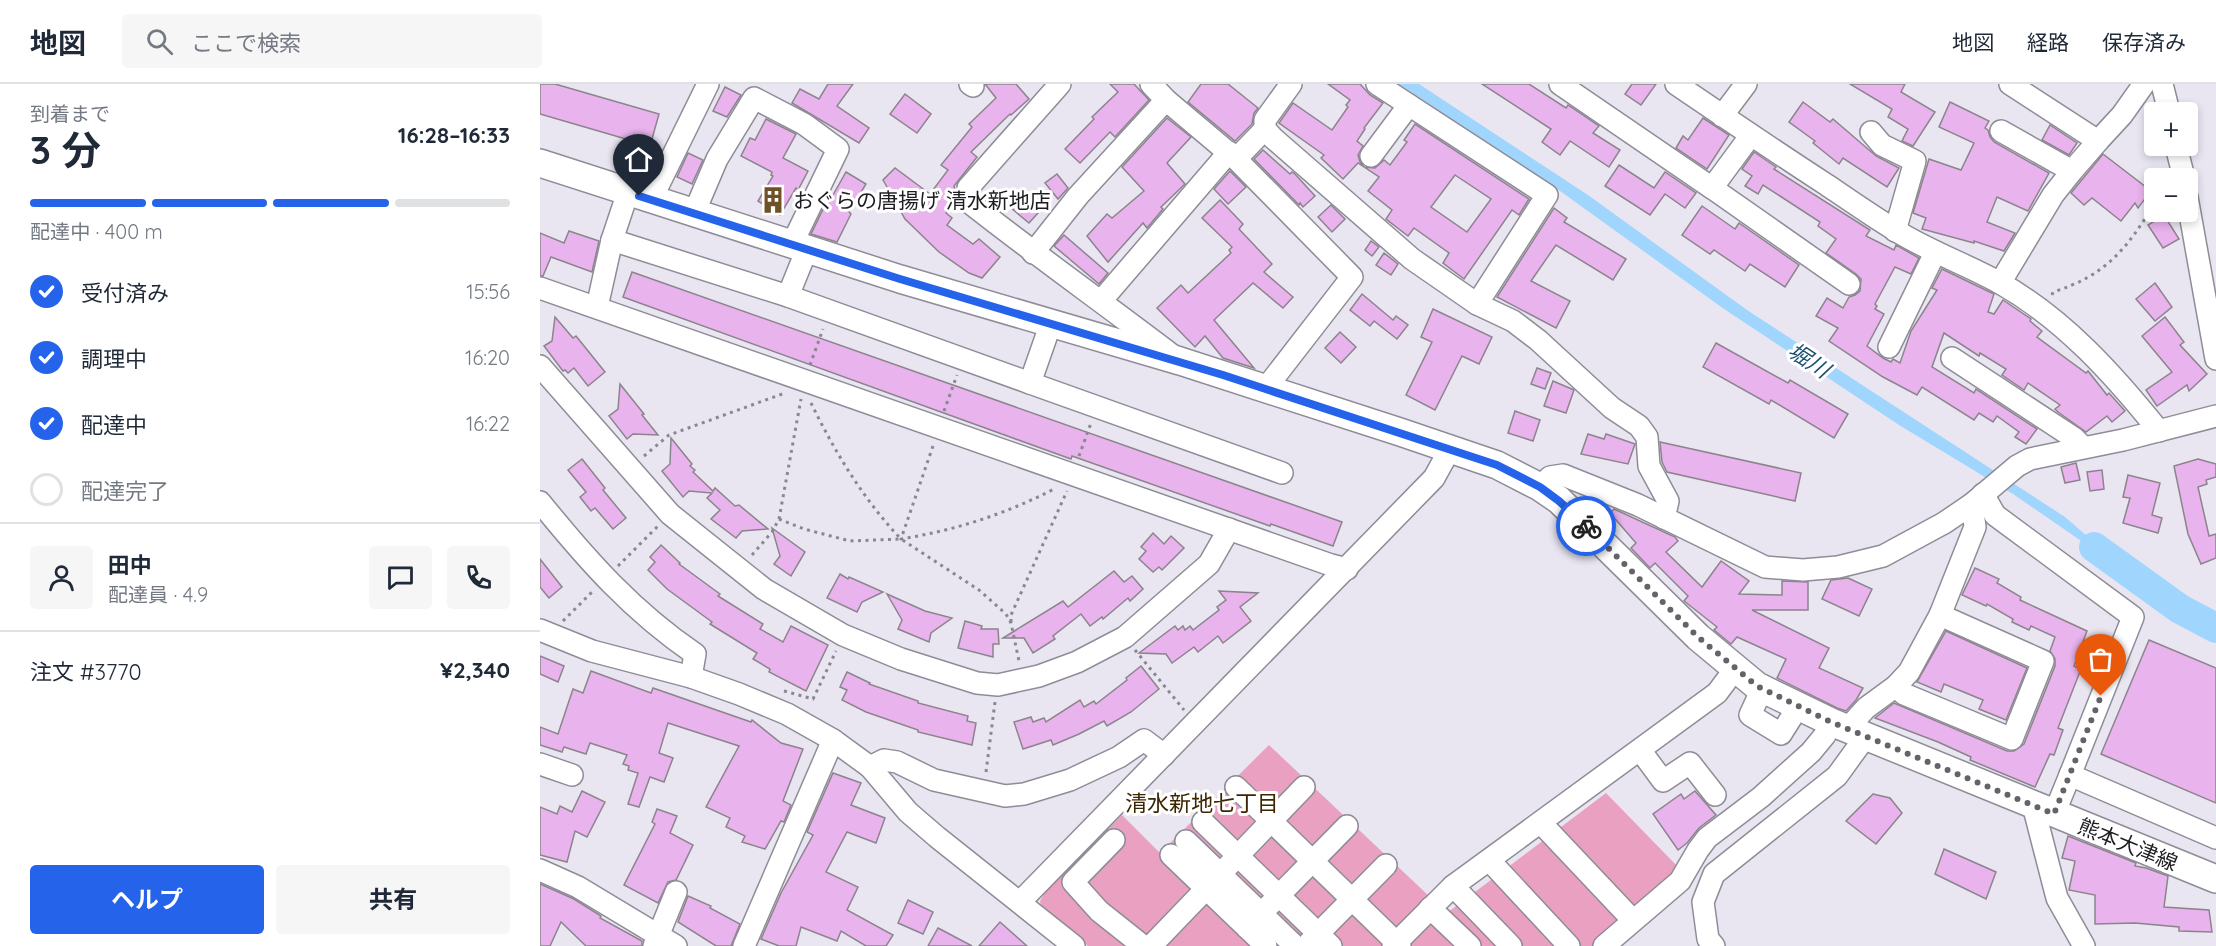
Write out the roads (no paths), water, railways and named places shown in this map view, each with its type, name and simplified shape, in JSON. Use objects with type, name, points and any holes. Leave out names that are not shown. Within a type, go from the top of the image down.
[{"type":"main road","name":"熊本大津線","points":[[540,163],[799,247],[1266,388],[1497,465],[1540,487],[1559,501],[1698,637],[1762,689],[1848,729],[2216,879]]},
{"type":"street","points":[[597,307],[612,240],[708,84]]},
{"type":"street","points":[[1060,84],[968,188],[970,203],[1033,253],[1180,361]]},
{"type":"street","points":[[1151,84],[1232,155],[1352,277],[1266,388]]},
{"type":"street","points":[[1291,84],[1265,120],[1265,129],[1412,259],[1477,303],[1513,321],[1538,340],[1612,408],[1639,426],[1647,437],[1649,466],[1668,501],[1664,518]]},
{"type":"street","points":[[1377,84],[1547,195],[1477,303]]},
{"type":"street","points":[[1560,84],[1849,284]]},
{"type":"street","points":[[1676,84],[1895,231],[1935,253],[2000,283],[2042,313],[2103,365],[2132,395],[2159,431]]},
{"type":"street","points":[[1722,116],[1746,84]]},
{"type":"street","points":[[2010,84],[2098,141]]},
{"type":"street","points":[[2000,283],[2053,195],[2122,115],[2144,84]]},
{"type":"street","points":[[2162,84],[2166,102]]},
{"type":"street","points":[[694,213],[717,159],[754,98],[804,124],[838,149],[799,247],[788,296]]},
{"type":"street","points":[[1033,253],[1078,196],[1166,99]]},
{"type":"street","points":[[1371,156],[1409,105]]},
{"type":"street","points":[[1101,301],[1232,155],[1265,129]]},
{"type":"street","points":[[2001,130],[2072,171]]},
{"type":"street","points":[[1871,132],[1882,145],[1915,161],[1895,231]]},
{"type":"street","points":[[1712,188],[1751,135]]},
{"type":"street","points":[[2191,222],[2216,359]]},
{"type":"street","points":[[612,240],[788,296],[1282,474]]},
{"type":"street","points":[[1888,347],[1935,253]]},
{"type":"street","points":[[540,288],[804,384],[939,428],[1072,478],[1347,569]]},
{"type":"street","points":[[1030,383],[1051,323]]},
{"type":"street","points":[[1952,358],[2074,438],[2083,447]]},
{"type":"street","points":[[540,366],[670,514],[764,589],[843,635],[977,683],[998,685],[1022,680],[1077,662],[1125,637],[1209,564],[1229,529]]},
{"type":"street","points":[[1540,487],[1550,477],[1563,475],[1664,518],[1765,567],[1803,570],[1838,567],[1883,556],[1944,523],[2013,469],[2030,459],[2216,416]]},
{"type":"street","points":[[1020,902],[1434,478],[1450,449]]},
{"type":"street","points":[[1714,946],[1708,939],[1703,902],[1714,874],[1837,776],[1848,729],[1866,708],[1896,686],[1909,672],[1940,615],[1975,527],[1982,495]]},
{"type":"street","points":[[1982,495],[1995,515],[2133,617],[2070,775],[2043,809],[2057,898],[2084,946]]},
{"type":"street","points":[[540,502],[586,559],[619,592],[646,617],[695,654],[691,677]]},
{"type":"street","points":[[1896,686],[1904,694],[2012,738],[2043,661],[1940,615]]},
{"type":"street","points":[[540,630],[592,651],[691,677],[787,714],[833,740],[870,767],[908,812],[1020,902],[1063,942]]},
{"type":"street","points":[[1236,787],[1396,945],[1453,886],[1718,693],[1735,669]]},
{"type":"street","points":[[1604,946],[1680,881],[1707,838],[1761,796],[1811,752],[1825,735],[1848,729]]},
{"type":"street","points":[[744,946],[833,740]]},
{"type":"street","points":[[870,767],[884,760],[897,762],[934,780],[1005,796],[1024,794],[1070,780],[1119,757],[1144,740],[1164,755]]},
{"type":"street","points":[[1640,750],[1663,781],[1690,763],[1715,795]]},
{"type":"street","points":[[540,764],[572,775]]},
{"type":"street","points":[[2070,775],[2216,837]]},
{"type":"street","points":[[1151,946],[1304,787]]},
{"type":"street","points":[[1203,822],[1279,895],[1319,942],[1352,900],[1386,865]]},
{"type":"street","points":[[1541,823],[1626,914]]},
{"type":"street","points":[[1254,921],[1347,826]]},
{"type":"street","points":[[1119,846],[1073,882],[1099,911],[1143,946]]},
{"type":"street","points":[[1179,848],[1254,921],[1295,946]]},
{"type":"street","points":[[1489,860],[1569,946]]},
{"type":"street","points":[[540,870],[578,887],[662,943],[676,892]]},
{"type":"street","points":[[1453,886],[1511,946]]},
{"type":"street","points":[[1431,908],[1470,946]]},
{"type":"street","points":[[1254,921],[1266,946]]},
{"type":"water","points":[[1399,84],[1419,84],[1588,195],[1747,310],[2065,517],[2138,580],[2013,494],[1899,425],[1724,309],[1560,191]]},
{"type":"waterway","name":"堀川","points":[[2094,547],[2180,609],[2216,628]]},
{"type":"place","name":"おぐらの唐揚げ 清水新地店","points":[[773,200]]},
{"type":"district","name":"清水新地七丁目","points":[[1202,803]]}]
